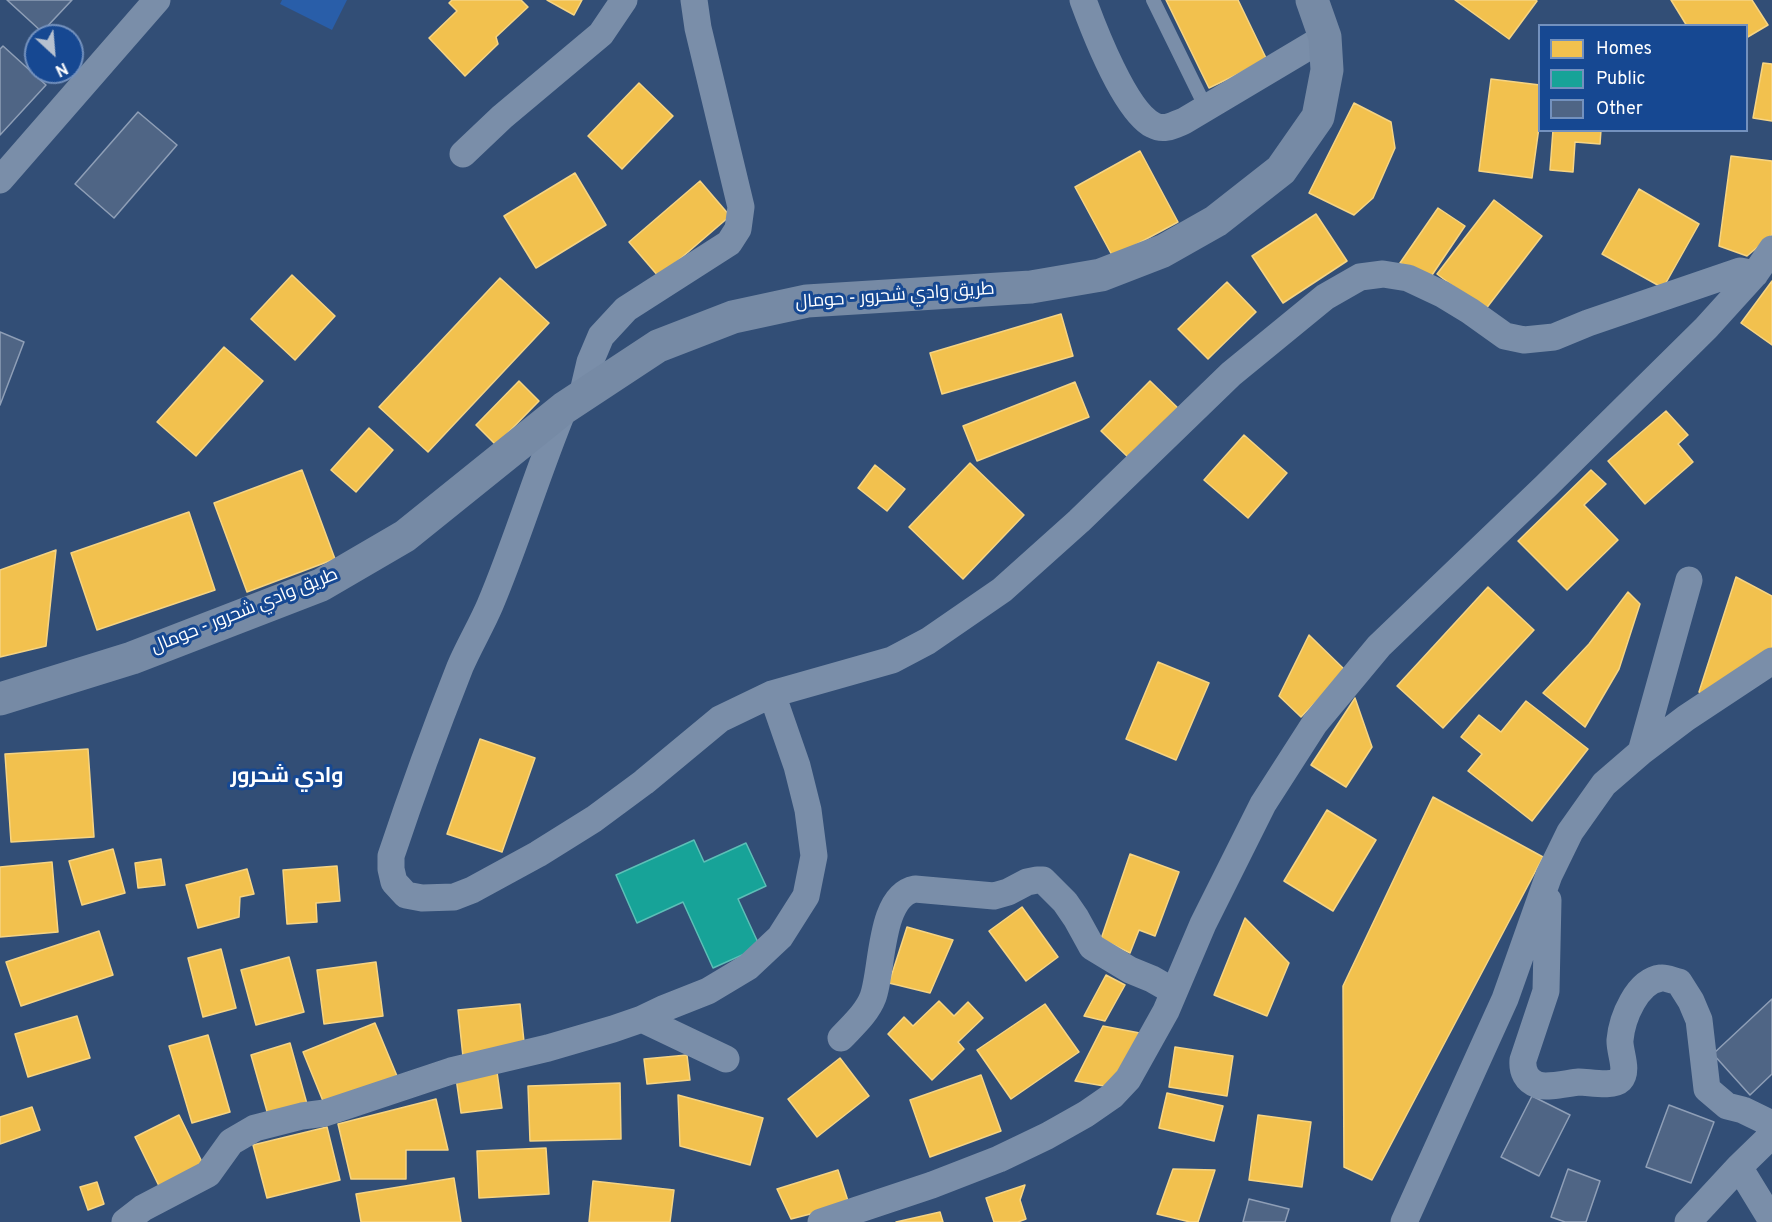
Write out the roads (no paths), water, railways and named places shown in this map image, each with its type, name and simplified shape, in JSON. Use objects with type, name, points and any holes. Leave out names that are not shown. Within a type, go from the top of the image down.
[{"type":"main road","name":"طريق وادي شحرور - حومال","points":[[0,699],[132,658],[321,585],[405,536],[573,402],[658,346],[733,317],[807,301],[1031,287],[1101,275],[1163,251],[1216,221],[1281,170],[1318,117],[1327,70],[1325,37],[1312,0]]},
{"type":"street","points":[[0,180],[156,0]]},
{"type":"street","points":[[463,154],[502,117],[601,34],[624,0]]},
{"type":"street","points":[[694,0],[698,28],[741,207],[738,229],[729,243],[626,309],[601,336],[573,402],[544,455],[490,605],[461,665],[418,777],[391,856],[394,882],[406,895],[422,898],[454,897],[472,890],[538,854],[594,819],[644,782],[720,719],[772,694],[892,660],[928,641],[1002,590],[1078,521],[1231,374],[1324,297],[1360,277],[1383,274],[1408,278],[1442,294],[1504,336],[1524,340],[1554,337],[1588,323],[1740,271],[1755,274]]},
{"type":"street","points":[[1083,0],[1091,23],[1123,89],[1139,113],[1154,125],[1166,128],[1184,121],[1325,37]]},
{"type":"street","points":[[820,1222],[932,1185],[999,1159],[1047,1136],[1112,1096],[1128,1079],[1166,1011],[1203,924],[1263,804],[1315,723],[1379,646],[1706,328],[1755,274],[1772,249]]},
{"type":"street","points":[[1641,752],[1689,580]]},
{"type":"street","points":[[1404,1222],[1505,999],[1549,875],[1570,832],[1604,784],[1641,752],[1686,718],[1772,661]]},
{"type":"street","points":[[125,1222],[143,1208],[208,1174],[231,1142],[255,1128],[302,1116],[325,1113],[451,1071],[548,1048],[642,1019],[708,991],[748,967],[780,937],[806,896],[814,856],[808,810],[772,694]]},
{"type":"street","points":[[1549,875],[1546,991],[1523,1060],[1522,1070],[1527,1078],[1539,1085],[1581,1082],[1607,1084],[1620,1080],[1623,1073],[1620,1041],[1625,1018],[1634,1000],[1647,983],[1662,978],[1678,982],[1700,1020],[1707,1089],[1727,1106],[1743,1110],[1772,1124]]},
{"type":"street","points":[[841,1038],[872,1000],[888,920],[902,896],[907,891],[915,889],[994,896],[1028,882],[1043,880],[1065,902],[1092,947],[1130,970],[1173,991]]},
{"type":"street","points":[[642,1019],[726,1059]]},
{"type":"street","points":[[1688,1222],[1772,1135]]},
{"type":"street","points":[[1739,1167],[1772,1221]]},
{"type":"lane","points":[[1153,0],[1206,108]]},
{"type":"district","name":"وادي شحرور","points":[[287,778]]}]
